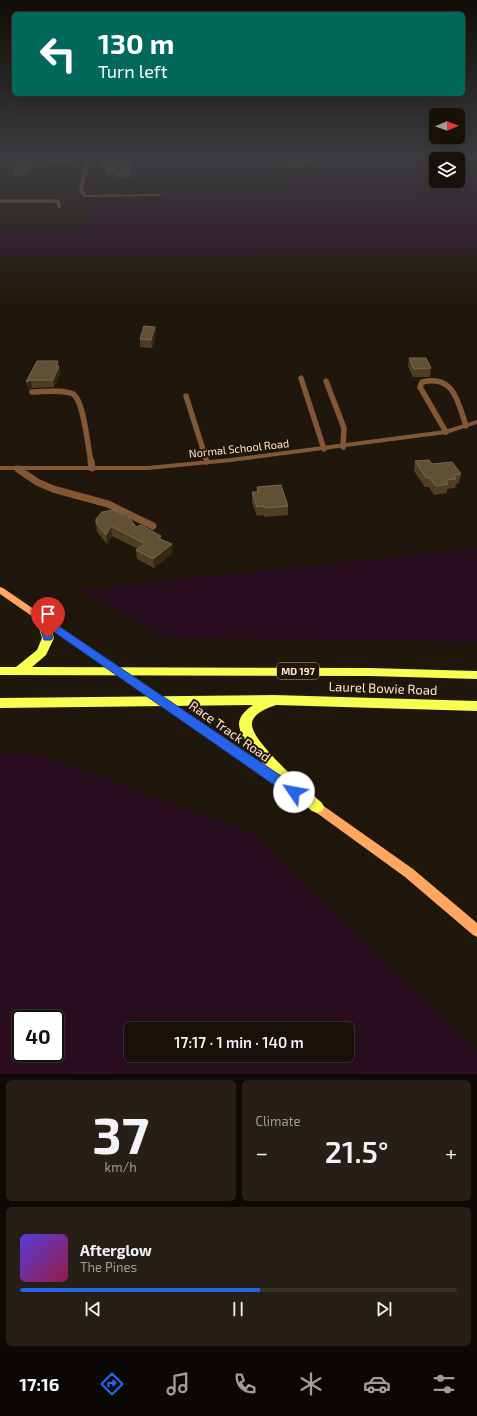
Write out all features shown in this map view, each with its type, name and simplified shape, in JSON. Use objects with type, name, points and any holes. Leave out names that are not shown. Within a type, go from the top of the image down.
[{"type":"main road","points":[[19,671],[42,652],[48,638],[42,618]]},
{"type":"main road","name":"Laurel Bowie Road","points":[[0,671],[118,670],[369,672],[477,675]]},
{"type":"main road","points":[[274,700],[250,714],[245,724],[247,734],[257,748],[317,807]]},
{"type":"main road","name":"Laurel Bowie Road","points":[[0,703],[274,700],[477,706]]},
{"type":"street","name":"Normal School Road","points":[[0,468],[148,468],[324,449],[446,432],[477,422]]},
{"type":"street","name":"Race Track Road","points":[[0,590],[118,670],[250,763],[317,807],[409,873],[477,930]]},
{"type":"lane","points":[[301,378],[324,449]]},
{"type":"lane","points":[[446,432],[421,391],[420,387],[422,382],[437,380],[446,383],[454,390],[466,426]]},
{"type":"lane","points":[[326,381],[344,428],[343,446]]},
{"type":"lane","points":[[32,392],[61,392],[73,394],[80,402],[92,468]]},
{"type":"lane","points":[[186,396],[207,462]]},
{"type":"lane","points":[[18,469],[37,482],[53,489],[108,504],[153,526]]},
{"type":"shaded area","points":[[88,208],[477,208],[477,252],[0,256],[0,228],[83,229]]},
{"type":"shaded area","points":[[477,548],[477,642],[167,637],[79,590]]},
{"type":"shaded area","points":[[38,754],[249,832],[477,1050],[477,1074],[0,1074],[0,755]]},
{"type":"building","points":[[144,326],[155,327],[151,340],[140,339]]},
{"type":"building","points":[[409,358],[426,358],[431,368],[414,369]]},
{"type":"building","points":[[37,361],[58,361],[56,366],[59,366],[53,380],[31,380],[26,382]]},
{"type":"building","points":[[429,460],[432,464],[452,462],[461,474],[454,475],[456,479],[446,480],[448,484],[436,486],[430,478],[426,478],[415,461]]},
{"type":"building","points":[[281,485],[288,506],[264,508],[264,506],[257,507],[252,492],[258,492],[257,487]]},
{"type":"building","points":[[113,510],[123,514],[126,513],[136,527],[141,525],[161,536],[158,538],[172,544],[153,559],[136,550],[145,544],[111,526],[106,535],[96,523],[96,519],[102,512]]},
{"type":"route","points":[[48,638],[42,618],[294,792]]}]
